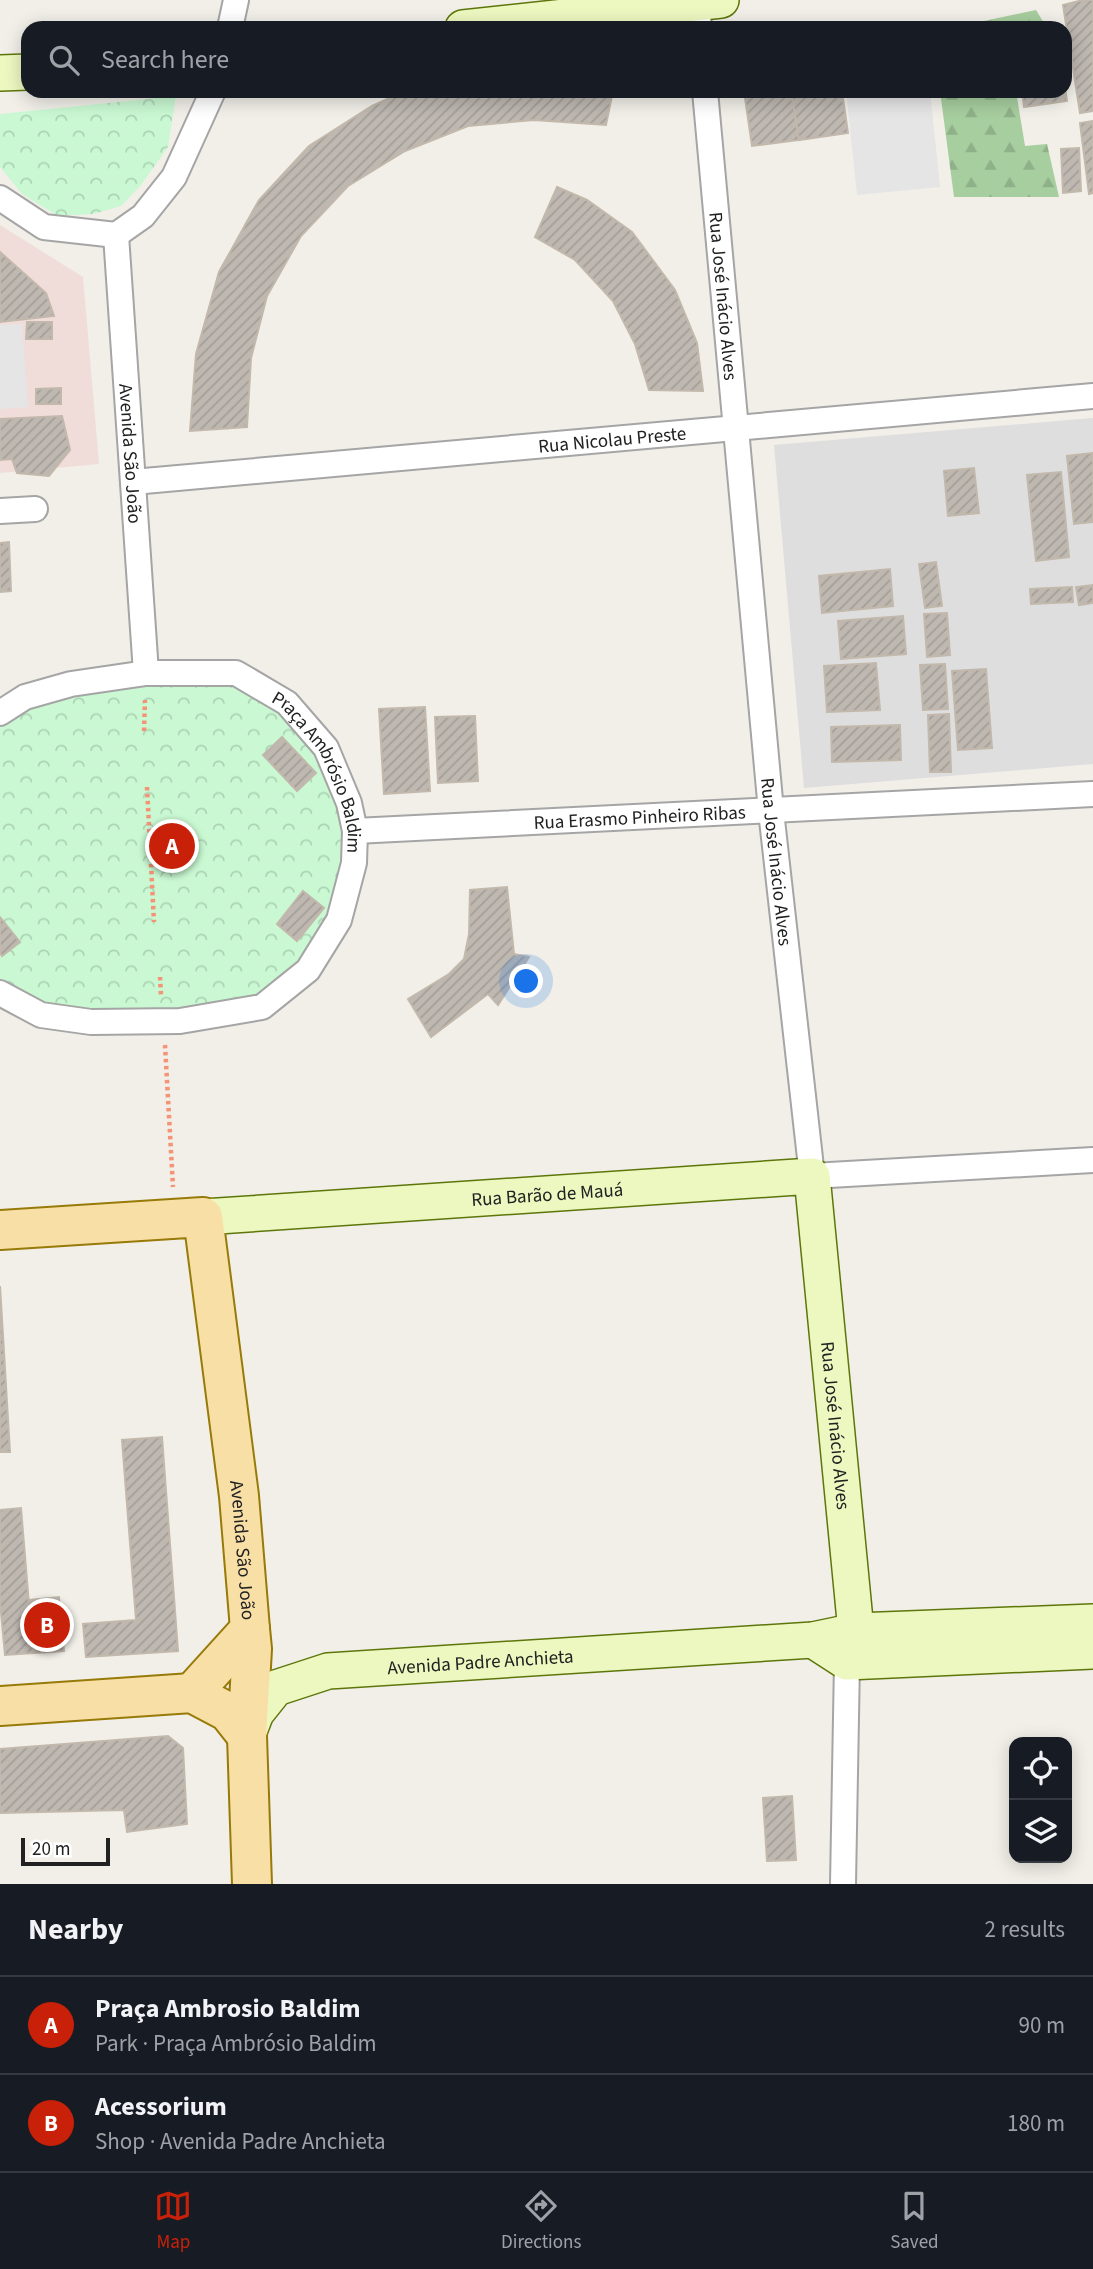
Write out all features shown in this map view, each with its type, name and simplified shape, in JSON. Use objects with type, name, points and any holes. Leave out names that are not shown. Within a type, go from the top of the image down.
[{"type":"main road","points":[[547,21],[704,8]]},
{"type":"main road","points":[[0,73],[21,72]]},
{"type":"main road","name":"Rua Barão de Mauá","points":[[0,1230],[812,1176]]},
{"type":"main road","name":"Rua José Inácio Alves","points":[[812,1176],[851,1646]]},
{"type":"main road","name":"Avenida São João","points":[[189,1218],[239,1496],[252,1649],[247,1736],[252,1884]]},
{"type":"main road","name":"Avenida Padre Anchieta","points":[[851,1646],[1093,1622]]},
{"type":"main road","points":[[192,1693],[250,1629]]},
{"type":"main road","name":"Avenida Padre Anchieta","points":[[247,1736],[256,1713],[276,1688],[328,1671],[813,1640],[851,1646],[1093,1651]]},
{"type":"main road","points":[[0,1706],[192,1693],[228,1713],[247,1736]]},
{"type":"street","points":[[232,21],[236,0]]},
{"type":"street","points":[[0,198],[44,227],[116,235],[143,216],[174,177],[210,98]]},
{"type":"street","name":"Rua José Inácio Alves","points":[[706,98],[771,811],[812,1176]]},
{"type":"street","name":"Avenida São João","points":[[116,235],[146,673]]},
{"type":"street","name":"Rua Nicolau Preste","points":[[133,482],[1093,396]]},
{"type":"street","points":[[0,511],[35,509]]},
{"type":"street","name":"Praça Ambrósio Baldim","points":[[0,713],[25,697],[71,684],[146,673],[236,673],[287,704],[326,748],[349,803],[355,831],[354,863],[339,920],[308,970],[262,1007],[180,1021],[92,1022],[41,1015],[0,993]]},
{"type":"street","name":"Rua Erasmo Pinheiro Ribas","points":[[355,831],[1093,794]]},
{"type":"street","name":"Rua Barão de Mauá","points":[[812,1176],[1093,1160]]},
{"type":"street","points":[[843,1884],[851,1646]]},
{"type":"path","points":[[147,787],[154,922]]},
{"type":"path","points":[[160,977],[189,1218]]},
{"type":"shaded area","points":[[847,98],[931,98],[940,187],[857,195]]},
{"type":"shaded area","points":[[0,225],[83,277],[99,464],[0,473]]},
{"type":"shaded area","points":[[22,324],[28,407],[0,409],[0,325]]},
{"type":"shaded area","points":[[1093,418],[1093,764],[804,788],[774,445]]},
{"type":"green space","points":[[1036,10],[1043,21],[984,21]]},
{"type":"green space","points":[[176,98],[168,147],[141,185],[121,206],[93,214],[58,216],[22,194],[0,167],[0,114]]},
{"type":"green space","points":[[941,98],[1017,98],[1025,146],[1047,144],[1059,197],[954,197]]},
{"type":"green space","points":[[147,684],[233,684],[280,712],[317,754],[339,806],[344,831],[343,861],[329,915],[299,963],[257,997],[180,1010],[92,1011],[45,1004],[0,981],[0,727],[30,707],[73,695]]},
{"type":"building","points":[[1093,0],[1093,111],[1080,113],[1072,62],[1072,21],[1066,21],[1063,5]]},
{"type":"building","points":[[390,98],[612,98],[606,125],[534,120],[468,126],[405,151],[348,186],[301,236],[267,296],[251,358],[247,427],[190,431],[196,354],[219,272],[259,200],[309,146],[372,106]]},
{"type":"building","points":[[745,98],[792,98],[799,140],[752,146]]},
{"type":"building","points":[[792,98],[843,98],[848,133],[799,140]]},
{"type":"building","points":[[1023,98],[1067,98],[1067,101],[1024,107]]},
{"type":"building","points":[[1093,121],[1093,193],[1089,194],[1080,123]]},
{"type":"building","points":[[1079,148],[1081,191],[1063,193],[1061,149]]},
{"type":"building","points":[[557,187],[587,200],[632,232],[675,290],[697,343],[703,391],[649,390],[635,344],[613,301],[575,260],[535,237]]},
{"type":"building","points":[[0,252],[46,293],[54,316],[0,322]]},
{"type":"building","points":[[27,322],[52,322],[52,339],[26,339]]},
{"type":"building","points":[[61,388],[61,404],[36,404],[36,389]]},
{"type":"building","points":[[62,416],[70,450],[49,476],[17,473],[12,459],[0,460],[0,419]]},
{"type":"building","points":[[1093,453],[1093,522],[1074,524],[1067,456]]},
{"type":"building","points":[[974,468],[979,513],[948,516],[944,471]]},
{"type":"building","points":[[1061,472],[1069,557],[1036,561],[1027,475]]},
{"type":"building","points":[[9,542],[11,591],[0,592],[0,543]]},
{"type":"building","points":[[936,562],[942,606],[925,608],[919,564]]},
{"type":"building","points":[[890,569],[893,606],[822,613],[819,576]]},
{"type":"building","points":[[1093,585],[1093,603],[1079,605],[1076,587]]},
{"type":"building","points":[[1072,587],[1073,602],[1031,604],[1030,589]]},
{"type":"building","points":[[947,613],[950,655],[927,657],[924,614]]},
{"type":"building","points":[[903,616],[906,654],[841,659],[838,621]]},
{"type":"building","points":[[876,663],[880,710],[827,712],[824,666]]},
{"type":"building","points":[[945,664],[948,709],[923,710],[920,665]]},
{"type":"building","points":[[986,669],[992,748],[958,750],[952,671]]},
{"type":"building","points":[[425,707],[430,791],[384,794],[379,709]]},
{"type":"building","points":[[949,714],[951,772],[930,772],[928,715]]},
{"type":"building","points":[[475,716],[478,781],[438,783],[435,717]]},
{"type":"building","points":[[900,725],[901,760],[832,762],[831,727]]},
{"type":"building","points":[[282,737],[316,773],[297,791],[263,755]]},
{"type":"building","points":[[507,887],[514,954],[529,957],[498,1005],[488,994],[431,1037],[408,999],[449,974],[464,959],[469,934],[470,890]]},
{"type":"building","points":[[303,891],[324,908],[297,941],[277,924]]},
{"type":"building","points":[[0,917],[20,942],[2,956],[0,953]]},
{"type":"building","points":[[0,1286],[10,1452],[0,1452]]},
{"type":"building","points":[[162,1437],[178,1651],[86,1657],[83,1624],[136,1620],[122,1440]]},
{"type":"building","points":[[21,1508],[33,1653],[5,1655],[0,1602],[0,1510]]},
{"type":"building","points":[[59,1597],[64,1651],[35,1653],[30,1600]]},
{"type":"building","points":[[168,1736],[183,1748],[187,1824],[127,1832],[124,1810],[0,1813],[0,1749]]},
{"type":"building","points":[[792,1796],[796,1860],[767,1861],[763,1798]]},
{"type":"place","name":"Praça Ambrosio Baldim","points":[[172,846]]},
{"type":"place","name":"Acessorium","points":[[47,1625]]}]
